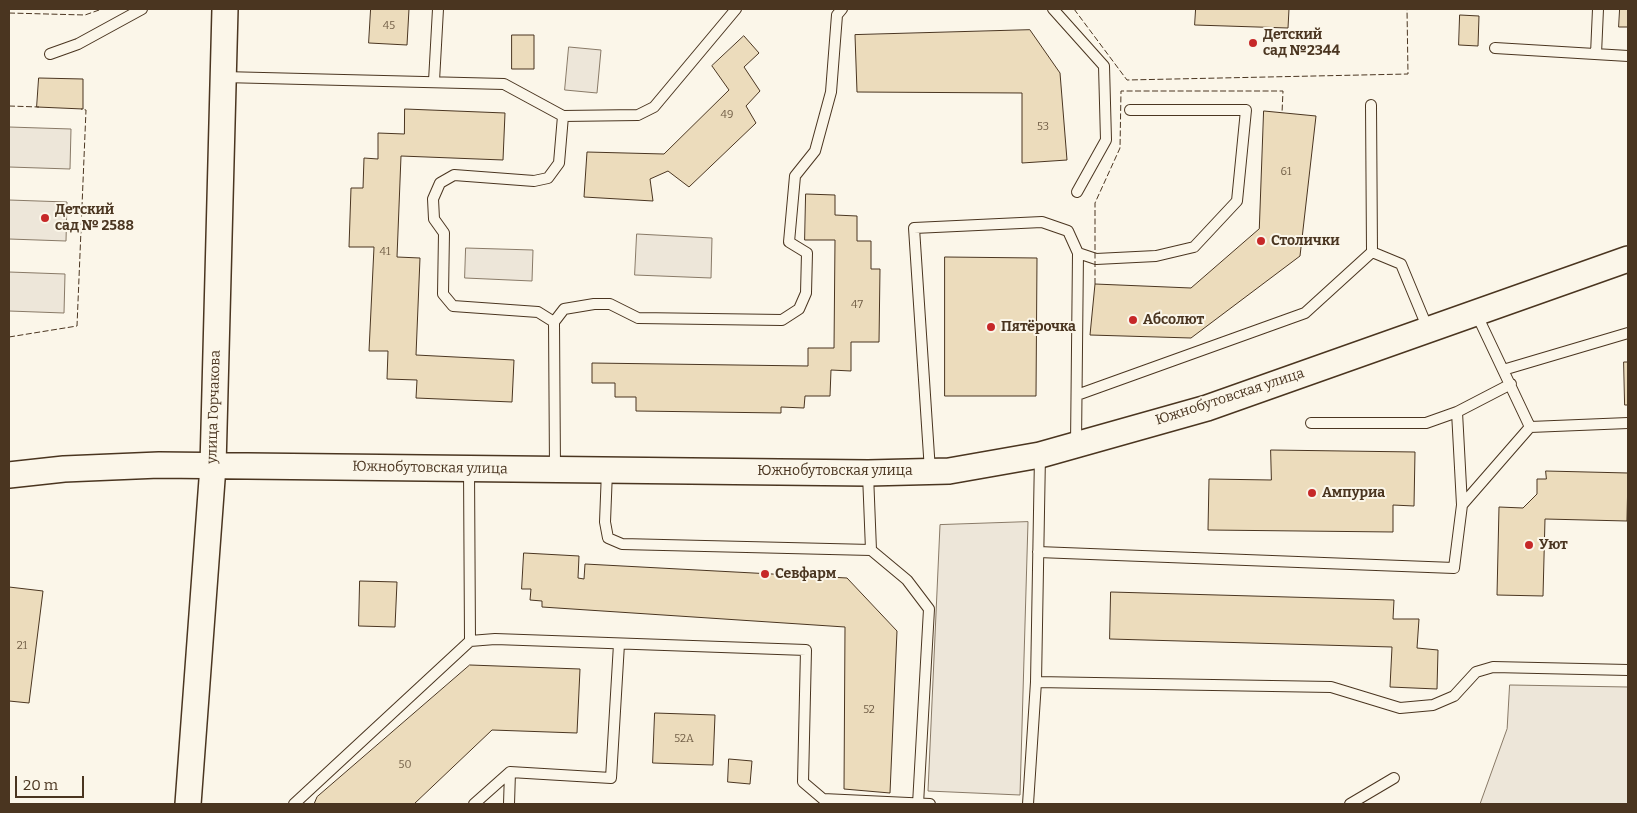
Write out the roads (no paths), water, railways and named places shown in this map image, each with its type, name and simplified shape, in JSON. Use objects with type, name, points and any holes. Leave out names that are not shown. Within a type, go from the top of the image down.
[{"type":"street","name":"улица Горчакова","points":[[188,804],[213,466],[225,9]]},
{"type":"street","name":"Южнобутовская улица","points":[[9,475],[74,468],[159,465],[868,473],[949,471],[1040,455],[1207,408],[1628,259]]},
{"type":"lane","points":[[50,54],[78,44],[142,9]]},
{"type":"lane","points":[[434,81],[438,9]]},
{"type":"lane","points":[[223,77],[504,84],[563,116],[638,115],[654,107],[736,9]]},
{"type":"lane","points":[[555,469],[554,322],[564,309],[594,304],[610,304],[638,318],[782,320],[799,309],[806,294],[807,253],[789,242],[795,176],[815,150],[831,92],[837,15],[842,9]]},
{"type":"lane","points":[[1053,9],[1104,66],[1106,140],[1078,192]]},
{"type":"lane","points":[[1596,54],[1598,9]]},
{"type":"lane","points":[[1495,48],[1628,56]]},
{"type":"lane","points":[[1077,394],[1305,313],[1372,252],[1371,105]]},
{"type":"lane","points":[[1078,253],[1096,259],[1156,256],[1194,247],[1237,200],[1246,110],[1130,110]]},
{"type":"lane","points":[[554,322],[538,312],[453,306],[443,294],[444,233],[434,219],[433,199],[440,183],[454,175],[534,181],[548,178],[559,163],[563,116]]},
{"type":"lane","points":[[930,471],[914,228],[1042,222],[1068,231],[1078,253],[1076,445]]},
{"type":"lane","points":[[1372,252],[1401,264],[1428,329]]},
{"type":"lane","points":[[1475,312],[1530,427]]},
{"type":"lane","points":[[1503,370],[1628,333]]},
{"type":"lane","points":[[1311,423],[1426,423],[1457,412],[1511,384]]},
{"type":"lane","points":[[1038,552],[1454,568],[1462,505],[1457,412]]},
{"type":"lane","points":[[1462,505],[1530,427],[1628,424]]},
{"type":"lane","points":[[1028,804],[1036,682],[1040,455]]},
{"type":"lane","points":[[469,468],[470,642]]},
{"type":"lane","points":[[607,470],[605,522],[608,538],[622,544],[871,550],[907,580],[929,609],[918,804]]},
{"type":"lane","points":[[868,473],[871,550]]},
{"type":"lane","points":[[294,804],[470,642],[495,640],[806,650],[804,782],[823,799],[930,804]]},
{"type":"lane","points":[[474,804],[510,772],[611,778],[619,644]]},
{"type":"lane","points":[[1036,682],[1331,687],[1400,708],[1433,705],[1454,696],[1476,672],[1493,667],[1628,670]]},
{"type":"lane","points":[[509,804],[510,772]]},
{"type":"lane","points":[[1350,804],[1394,778]]},
{"type":"place","name":"Детский сад №2344","points":[[1253,43]]},
{"type":"place","name":"Детский сад № 2588","points":[[45,218]]},
{"type":"place","name":"Столички","points":[[1261,241]]},
{"type":"place","name":"Абсолют","points":[[1133,320]]},
{"type":"place","name":"Пятёрочка","points":[[991,327]]},
{"type":"place","name":"Ампуриа","points":[[1312,493]]},
{"type":"place","name":"Уют","points":[[1529,545]]},
{"type":"place","name":"Севфарм","points":[[765,574]]}]
